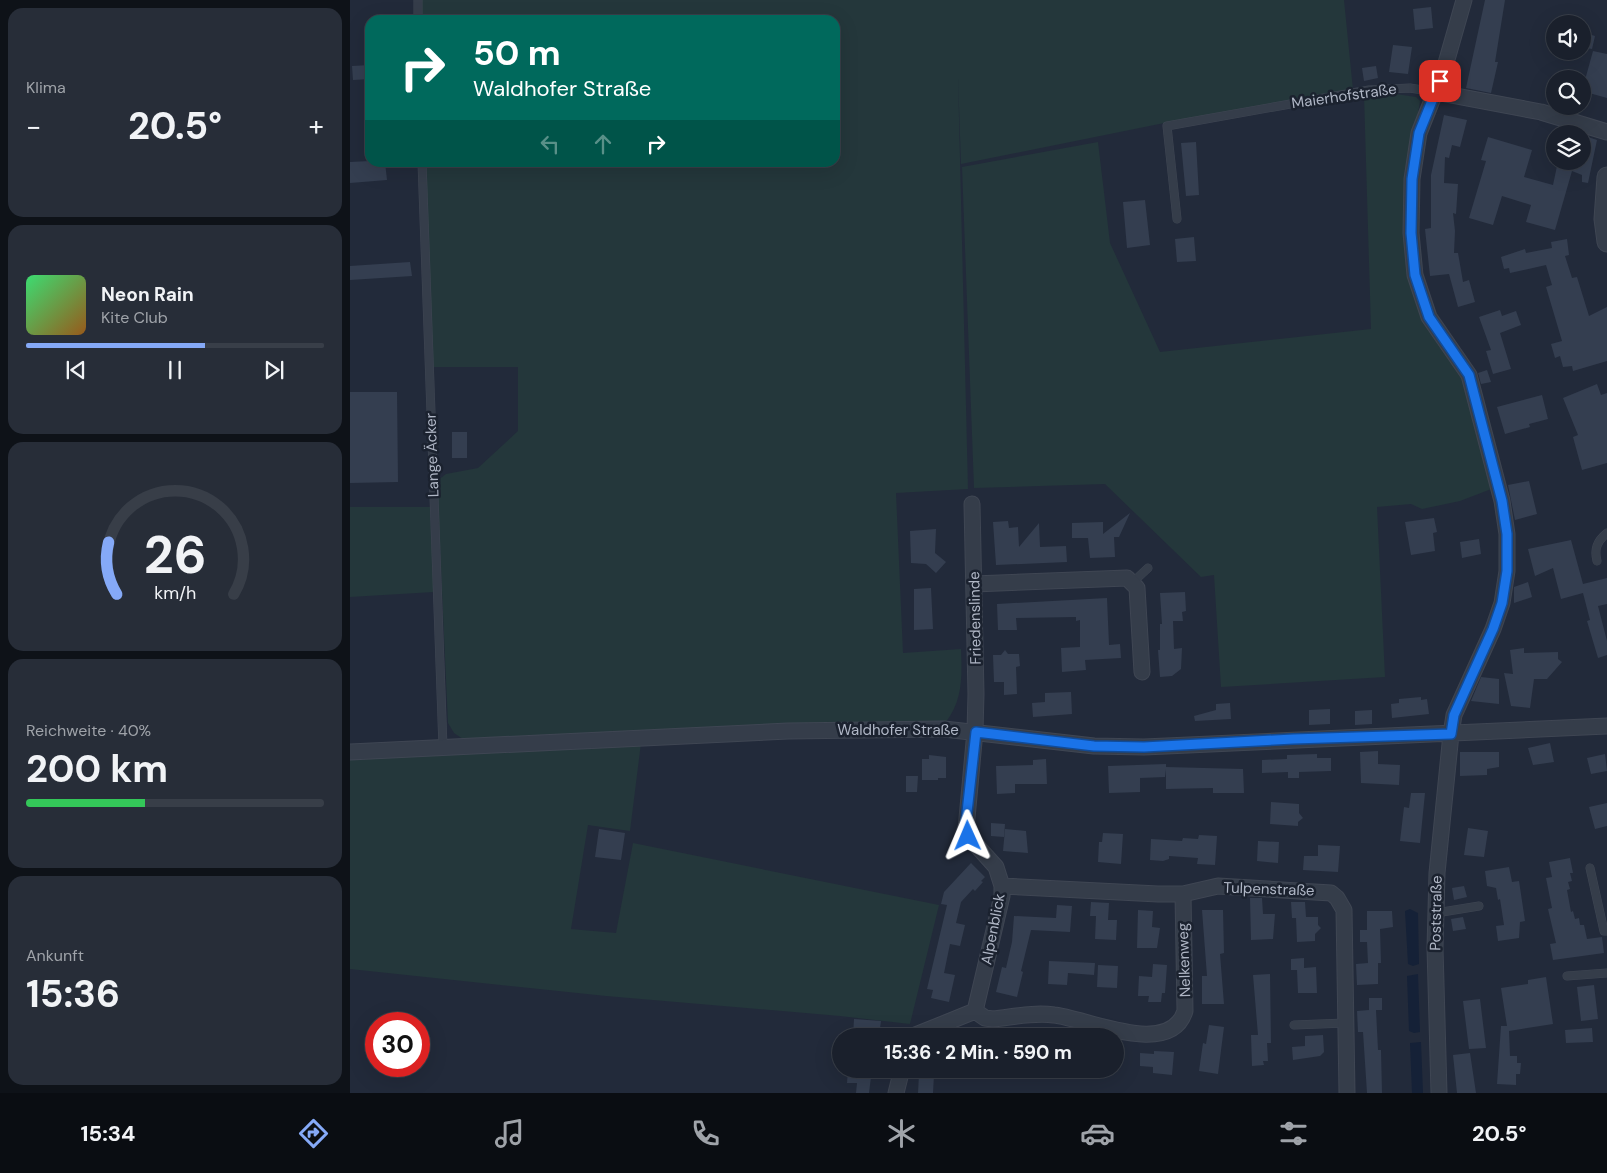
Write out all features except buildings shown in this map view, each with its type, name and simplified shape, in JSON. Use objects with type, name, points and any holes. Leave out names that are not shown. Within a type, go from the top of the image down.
[{"type":"street","name":"Poststraße","points":[[1439,1093],[1435,957],[1436,913],[1442,810],[1451,734],[1454,715],[1493,629],[1502,603],[1507,571],[1507,534],[1502,501],[1469,375],[1429,317],[1415,275],[1411,233],[1412,179],[1419,133],[1456,33],[1464,0]]},
{"type":"street","name":"Maierhofstraße","points":[[1435,92],[1541,112],[1607,132]]},
{"type":"street","points":[[1607,177],[1604,219],[1607,242]]},
{"type":"street","name":"Friedenslinde","points":[[972,504],[976,732]]},
{"type":"street","points":[[974,584],[1119,577],[1133,582],[1138,595],[1142,672]]},
{"type":"street","name":"Waldhofer Straße","points":[[350,752],[443,746],[788,731],[944,729],[1094,746],[1144,747],[1607,726]]},
{"type":"street","name":"Alpenblick","points":[[975,1011],[1002,896],[1002,886],[996,867],[968,836],[966,821],[976,732]]},
{"type":"street","name":"Tulpenstraße","points":[[1002,886],[1183,894],[1218,886],[1243,886],[1324,891],[1337,898],[1344,910],[1347,1093]]},
{"type":"street","name":"Nelkenweg","points":[[975,1011],[985,1018],[993,1019],[1051,1014],[1077,1019],[1125,1033],[1153,1034],[1166,1031],[1178,1024],[1185,1011],[1183,894]]},
{"type":"street","points":[[933,1028],[975,1011]]},
{"type":"street","points":[[896,1093],[900,1078]]},
{"type":"lane","points":[[418,0],[418,15]]},
{"type":"lane","name":"Maierhofstraße","points":[[1177,219],[1167,126],[1369,90],[1410,88],[1435,92]]},
{"type":"lane","name":"Lange Äcker","points":[[422,167],[443,746]]},
{"type":"lane","points":[[1598,561],[1595,551],[1599,540],[1607,533]]},
{"type":"lane","points":[[1133,582],[1148,568]]},
{"type":"lane","points":[[1590,868],[1604,931],[1607,931]]},
{"type":"lane","points":[[1436,913],[1479,906]]},
{"type":"lane","points":[[1567,976],[1607,973]]},
{"type":"lane","points":[[1294,1025],[1345,1023]]},
{"type":"green space","points":[[421,0],[1344,0],[1353,90],[1184,119],[961,164],[958,77],[968,489],[896,493],[903,653],[961,649],[960,687],[956,705],[946,722],[649,730],[463,739],[454,733],[448,723],[437,481],[446,474],[478,468],[518,431],[518,367],[432,367],[426,167],[840,167],[840,15],[422,15]]},
{"type":"green space","points":[[1389,93],[1416,97],[1420,101],[1411,156],[1409,255],[1465,377],[1494,488],[1460,501],[1422,509],[1411,504],[1377,507],[1385,677],[1221,687],[1214,575],[1201,577],[1105,484],[974,488],[962,167],[1098,142],[1110,243],[1160,352],[1371,329],[1364,95]]},
{"type":"green space","points":[[350,507],[430,507],[434,592],[350,597]]},
{"type":"green space","points":[[641,743],[630,831],[588,825],[571,929],[616,933],[633,843],[939,905],[910,1024],[840,1016],[606,996],[350,969],[350,757]]},
{"type":"water","points":[[1410,909],[1418,913],[1419,964],[1413,966],[1408,964],[1405,911]]},
{"type":"water","points":[[1418,974],[1420,1032],[1414,1033],[1409,1031],[1407,976]]},
{"type":"water","points":[[1421,1042],[1423,1093],[1412,1093],[1410,1043]]},
{"type":"route","points":[[968,836],[966,821],[976,732],[1094,746],[1144,747],[1293,739],[1451,734],[1454,715],[1493,629],[1502,603],[1507,571],[1507,534],[1502,501],[1469,375],[1444,342],[1429,317],[1415,275],[1411,233],[1412,179],[1419,133],[1426,110],[1440,81]]}]
